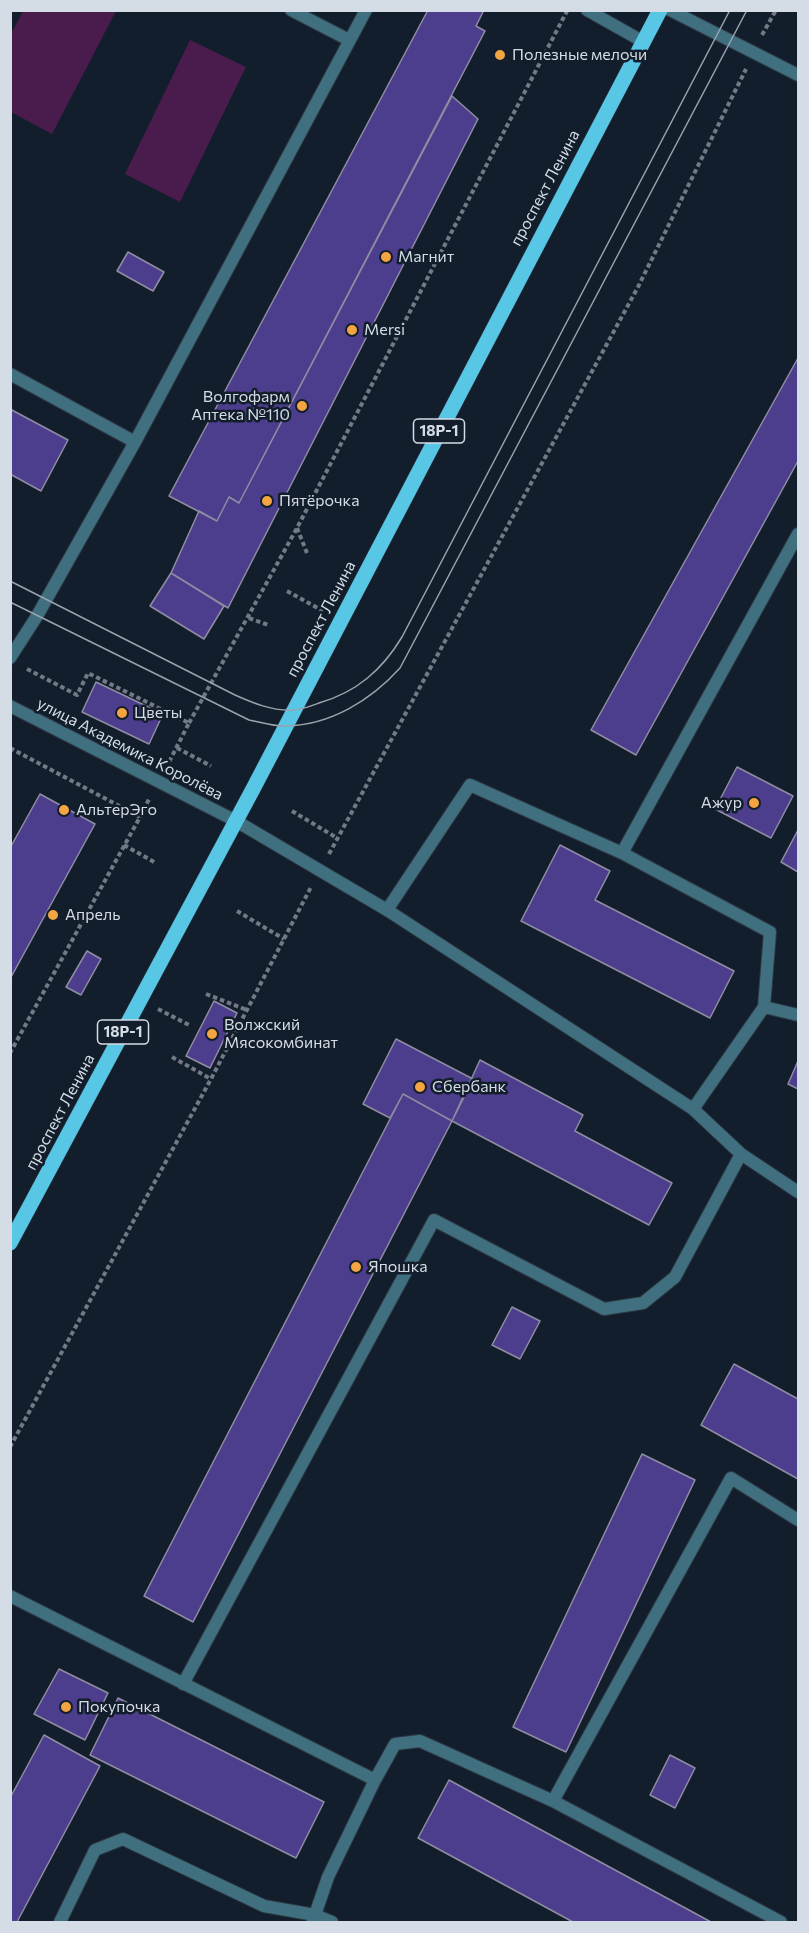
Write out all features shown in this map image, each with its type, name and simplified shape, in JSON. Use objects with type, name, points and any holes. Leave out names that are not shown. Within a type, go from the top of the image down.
[{"type":"main road","name":"проспект Ленина","points":[[10,1243],[236,821],[660,10]]},
{"type":"street","points":[[291,10],[349,40]]},
{"type":"street","points":[[15,662],[366,10]]},
{"type":"street","points":[[586,10],[642,41]]},
{"type":"street","points":[[670,10],[798,75]]},
{"type":"street","points":[[10,374],[135,442]]},
{"type":"street","points":[[622,853],[798,534]]},
{"type":"street","name":"улица Академика Королёва","points":[[10,706],[236,821],[387,910],[693,1109],[741,1154],[798,1192]]},
{"type":"street","points":[[387,910],[471,785],[622,853],[770,932],[764,1007],[693,1109]]},
{"type":"street","points":[[764,1007],[798,1015]]},
{"type":"street","points":[[183,1684],[434,1220],[604,1309],[643,1303],[675,1277],[741,1154]]},
{"type":"street","points":[[553,1801],[731,1478],[798,1521]]},
{"type":"street","points":[[10,1596],[375,1780]]},
{"type":"street","points":[[314,1919],[328,1877],[395,1744],[420,1741],[553,1801],[781,1923]]},
{"type":"street","points":[[60,1923],[95,1850],[123,1839],[264,1906],[332,1923]]},
{"type":"path","points":[[10,1053],[140,817],[210,682],[249,618],[567,10]]},
{"type":"path","points":[[10,1447],[211,1079],[337,838],[638,287],[776,10]]},
{"type":"path","points":[[297,528],[307,553]]},
{"type":"path","points":[[287,591],[340,621]]},
{"type":"path","points":[[249,618],[268,625]]},
{"type":"path","points":[[15,662],[77,695],[88,673],[189,723]]},
{"type":"path","points":[[10,748],[140,817]]},
{"type":"path","points":[[177,748],[211,766]]},
{"type":"path","points":[[292,811],[337,838]]},
{"type":"path","points":[[124,845],[156,863]]},
{"type":"path","points":[[237,911],[284,939]]},
{"type":"path","points":[[206,994],[247,1010]]},
{"type":"path","points":[[140,1000],[189,1025]]},
{"type":"path","points":[[172,1057],[211,1079]]},
{"type":"shaded area","points":[[23,11],[116,11],[52,134],[11,112],[11,34]]},
{"type":"shaded area","points":[[190,40],[246,67],[180,202],[125,174]]},
{"type":"building","points":[[428,10],[484,10],[476,26],[485,31],[239,503],[229,497],[217,521],[169,496]]},
{"type":"building","points":[[452,96],[478,119],[228,608],[171,573],[199,511],[217,521],[229,497],[239,503]]},
{"type":"building","points":[[128,252],[164,272],[153,291],[117,271]]},
{"type":"building","points":[[798,358],[798,461],[636,755],[591,730]]},
{"type":"building","points":[[10,409],[68,440],[41,491],[10,474]]},
{"type":"building","points":[[171,573],[224,606],[204,639],[150,606]]},
{"type":"building","name":"Цветы","points":[[96,682],[163,714],[149,744],[82,712]]},
{"type":"building","name":"Ажур","points":[[737,767],[793,796],[771,838],[715,809]]},
{"type":"building","points":[[40,794],[95,824],[10,979],[10,848]]},
{"type":"building","points":[[798,830],[798,872],[781,862]]},
{"type":"building","points":[[560,845],[610,871],[595,900],[734,971],[710,1018],[521,921]]},
{"type":"building","points":[[87,951],[101,959],[81,995],[66,987]]},
{"type":"building","name":"Волжский Мясокомбинат","points":[[214,1001],[237,1013],[210,1068],[186,1056]]},
{"type":"building","name":"Сбербанк","points":[[396,1039],[473,1079],[452,1121],[403,1094],[390,1118],[363,1104]]},
{"type":"building","points":[[480,1060],[583,1115],[575,1131],[672,1183],[649,1225],[452,1121]]},
{"type":"building","points":[[798,1061],[798,1089],[788,1084]]},
{"type":"building","points":[[403,1094],[452,1121],[193,1622],[144,1596]]},
{"type":"building","points":[[512,1307],[540,1321],[520,1359],[492,1345]]},
{"type":"building","points":[[734,1364],[798,1399],[798,1479],[701,1425]]},
{"type":"building","points":[[642,1454],[695,1480],[566,1752],[513,1727]]},
{"type":"building","points":[[59,1669],[108,1693],[85,1740],[34,1714]]},
{"type":"building","points":[[118,1698],[324,1802],[296,1858],[90,1755]]},
{"type":"building","points":[[44,1735],[100,1766],[17,1922],[10,1922],[10,1798]]},
{"type":"building","points":[[670,1755],[695,1768],[675,1808],[650,1795]]},
{"type":"building","points":[[449,1780],[711,1922],[573,1922],[418,1838]]},
{"type":"tram line","points":[[10,581],[235,695],[263,706],[285,710],[302,709],[345,693],[357,686],[386,660],[402,637],[730,10]]},
{"type":"tram line","points":[[10,602],[249,720],[272,725],[303,725],[334,716],[363,700],[389,680],[400,668],[747,10]]},
{"type":"place","name":"Полезные мелочи","points":[[500,55]]},
{"type":"place","name":"Магнит","points":[[386,257]]},
{"type":"place","name":"Mersi","points":[[352,330]]},
{"type":"place","name":"Волгофарм Аптека №110","points":[[302,406]]},
{"type":"place","name":"Пятёрочка","points":[[267,501]]},
{"type":"place","name":"Цветы","points":[[122,713]]},
{"type":"place","name":"Ажур","points":[[754,803]]},
{"type":"place","name":"АльтерЭго","points":[[64,810]]},
{"type":"place","name":"Апрель","points":[[53,915]]},
{"type":"place","name":"Волжский Мясокомбинат","points":[[212,1034]]},
{"type":"place","name":"Сбербанк","points":[[420,1087]]},
{"type":"place","name":"Япошка","points":[[356,1267]]},
{"type":"place","name":"Покупочка","points":[[66,1707]]}]
